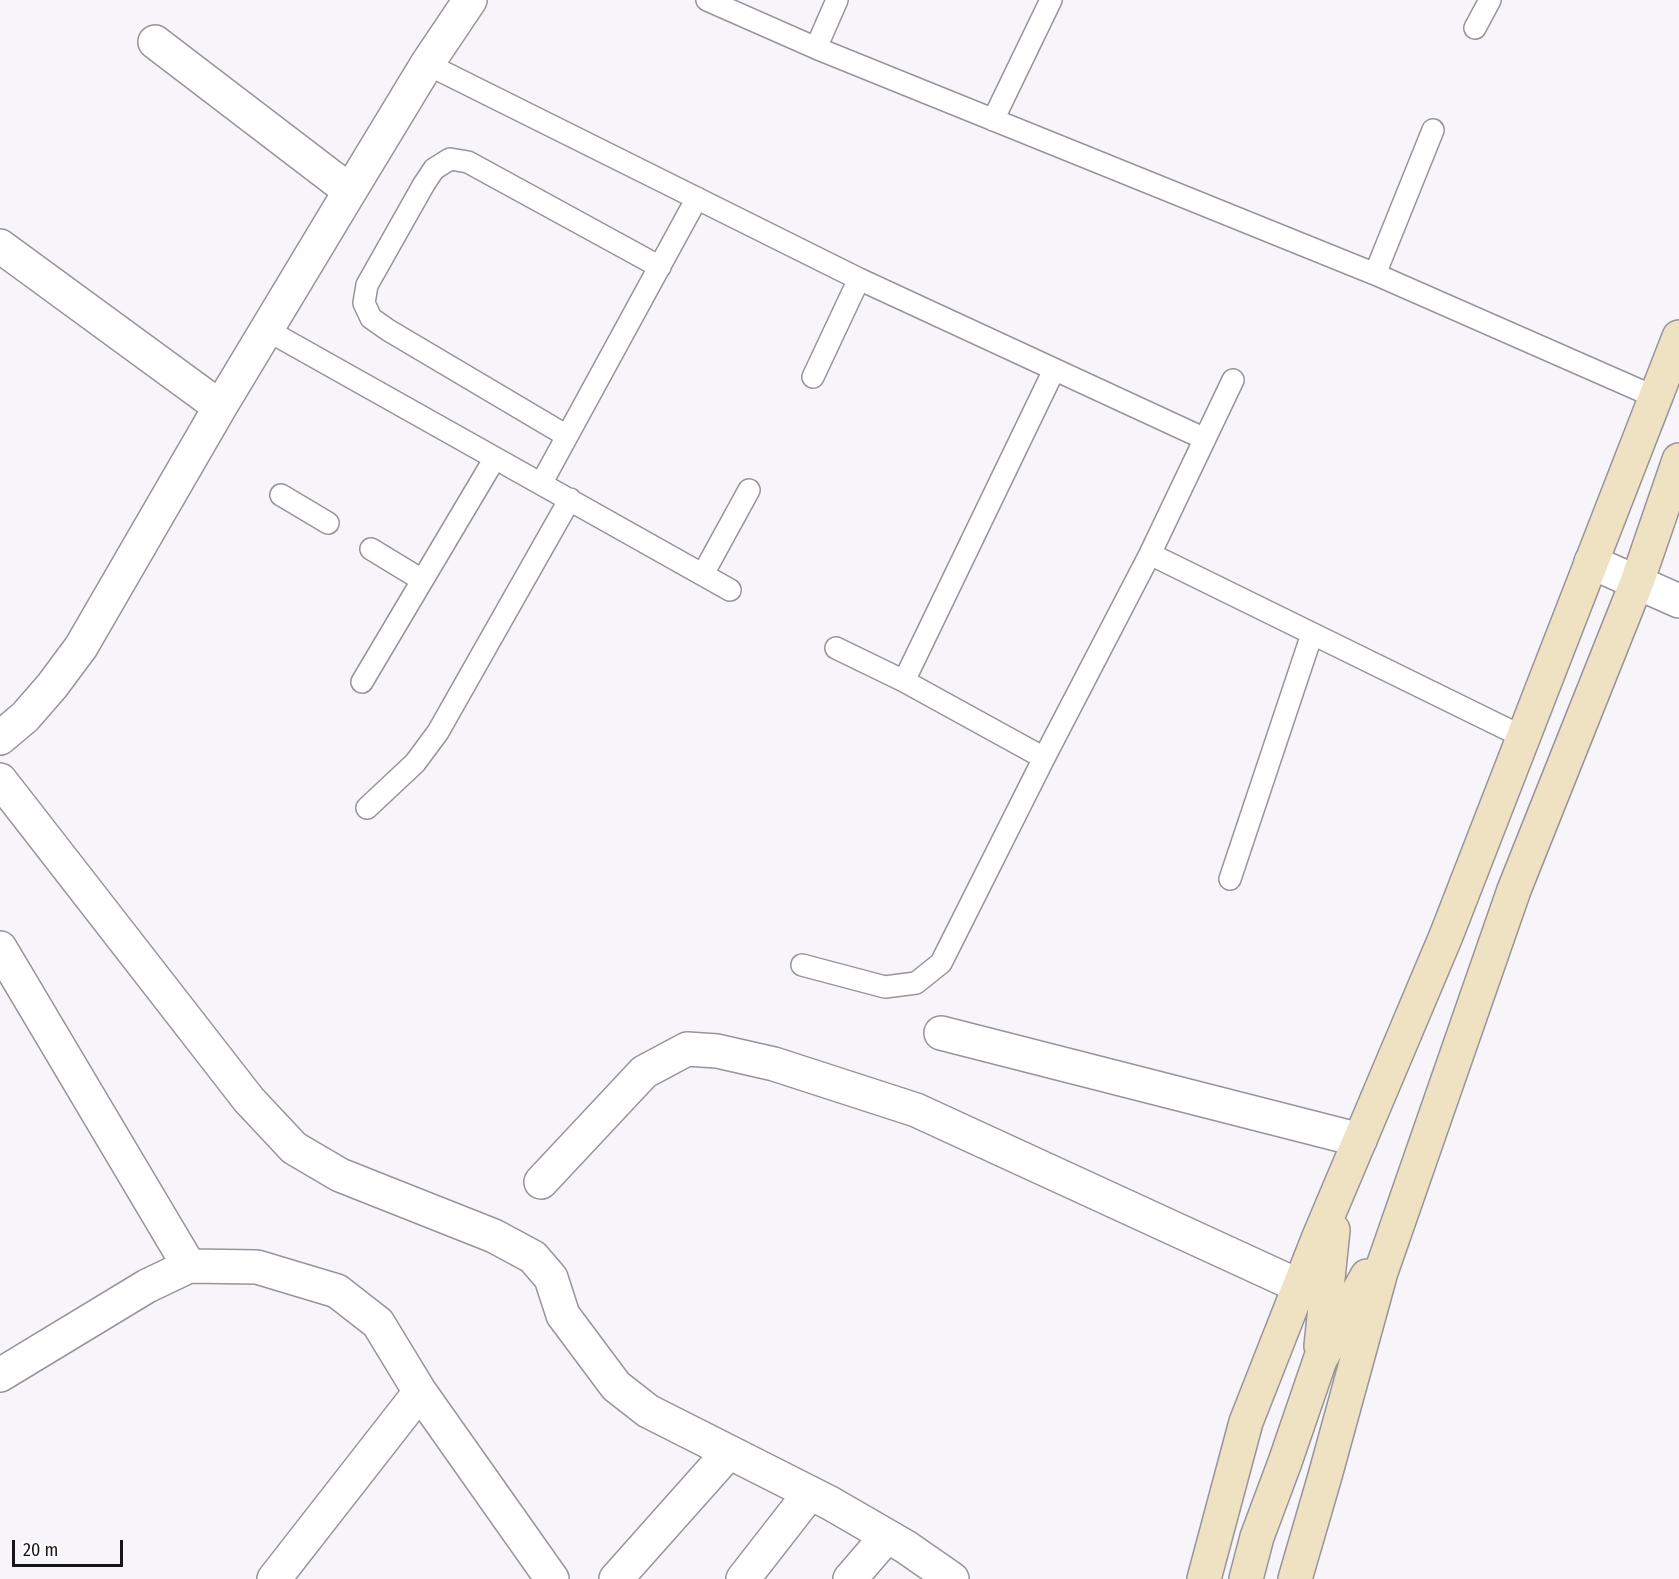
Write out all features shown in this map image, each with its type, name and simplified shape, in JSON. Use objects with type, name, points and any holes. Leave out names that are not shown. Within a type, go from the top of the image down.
[{"type":"main road","points":[[1204,1579],[1246,1422],[1299,1286],[1446,936],[1679,337]]},
{"type":"main road","points":[[1295,1579],[1380,1272],[1514,890],[1637,582],[1679,460]]},
{"type":"main road","points":[[1320,1360],[1337,1196]]},
{"type":"main road","points":[[1246,1579],[1257,1537],[1320,1360],[1398,1220]]},
{"type":"street","points":[[0,738],[25,717],[81,647],[220,407],[427,64],[470,0]]},
{"type":"street","points":[[155,42],[350,191]]},
{"type":"street","points":[[4,258],[220,407]]},
{"type":"street","points":[[1591,562],[1679,602]]},
{"type":"street","points":[[0,780],[249,1100],[294,1148],[340,1175],[494,1236],[533,1257],[551,1278],[563,1315],[616,1386],[648,1411],[810,1493],[906,1547],[952,1579]]},
{"type":"street","points":[[0,948],[10,986],[189,1266]]},
{"type":"street","points":[[941,1033],[1360,1140]]},
{"type":"street","points":[[541,1182],[644,1072],[687,1049],[717,1051],[774,1064],[916,1110],[1299,1286]]},
{"type":"street","points":[[0,1375],[147,1286],[189,1266],[256,1267],[337,1291],[378,1323],[420,1392],[552,1579]]},
{"type":"street","points":[[274,1579],[420,1392]]},
{"type":"street","points":[[616,1579],[729,1452]]},
{"type":"street","points":[[743,1579],[810,1493]]},
{"type":"street","points":[[850,1579],[887,1536]]},
{"type":"lane","points":[[707,0],[816,48],[1375,274],[1655,397]]},
{"type":"lane","points":[[816,48],[837,0]]},
{"type":"lane","points":[[993,120],[1051,0]]},
{"type":"lane","points":[[1475,28],[1490,0]]},
{"type":"lane","points":[[427,64],[859,279],[1205,439]]},
{"type":"lane","points":[[1375,274],[1433,130]]},
{"type":"lane","points":[[567,436],[371,318],[364,303],[368,285],[424,184],[434,169],[450,159],[468,162],[660,267]]},
{"type":"lane","points":[[542,484],[697,198]]},
{"type":"lane","points":[[813,377],[859,279]]},
{"type":"lane","points":[[267,330],[730,590]]},
{"type":"lane","points":[[904,681],[1054,370]]},
{"type":"lane","points":[[802,965],[885,987],[916,982],[941,963],[1150,554],[1233,380]]},
{"type":"lane","points":[[362,682],[495,458]]},
{"type":"lane","points":[[703,574],[749,490]]},
{"type":"lane","points":[[281,495],[328,523]]},
{"type":"lane","points":[[367,808],[415,763],[438,732],[570,500]]},
{"type":"lane","points":[[371,549],[422,580]]},
{"type":"lane","points":[[1150,554],[1523,737]]},
{"type":"lane","points":[[1230,879],[1312,634]]},
{"type":"lane","points":[[836,648],[904,681],[1044,758]]}]
